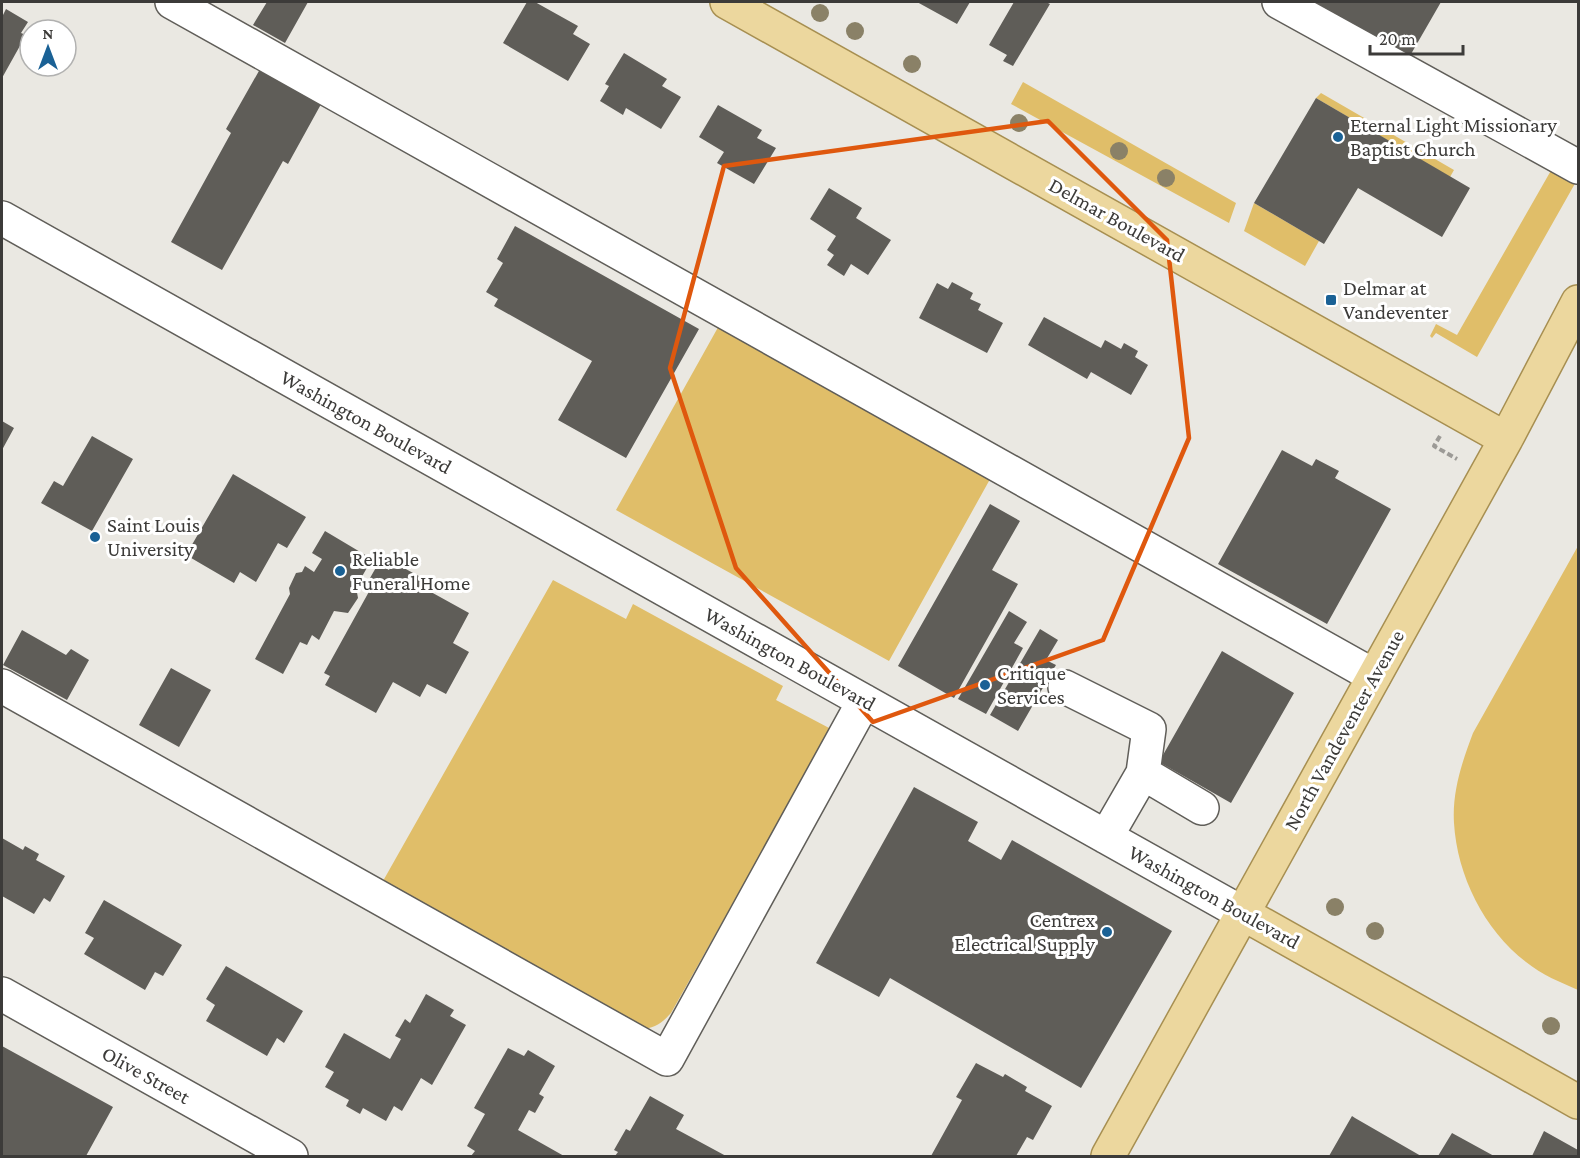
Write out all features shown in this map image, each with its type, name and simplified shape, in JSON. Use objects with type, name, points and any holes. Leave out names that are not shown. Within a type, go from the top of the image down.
[{"type":"main road","name":"Delmar Boulevard","points":[[727,2],[1506,439]]},
{"type":"main road","name":"North Vandeventer Avenue","points":[[1108,1156],[1506,439],[1578,302]]},
{"type":"main road","name":"Washington Boulevard","points":[[1242,913],[1578,1102]]},
{"type":"street","points":[[172,2],[1374,676]]},
{"type":"street","points":[[1279,2],[1578,167]]},
{"type":"street","name":"Washington Boulevard","points":[[2,218],[1242,913]]},
{"type":"street","points":[[2,686],[667,1059],[864,701]]},
{"type":"street","points":[[1065,687],[1149,729],[1143,773],[1106,837]]},
{"type":"street","points":[[1143,773],[1202,808]]},
{"type":"street","name":"Olive Street","points":[[2,994],[291,1156]]},
{"type":"highlighted area","points":[[1048,121],[1167,240],[1189,438],[1103,640],[873,722],[736,568],[670,368],[724,166]]},
{"type":"shaded area","points":[[1023,82],[1236,203],[1229,223],[1011,104]]},
{"type":"shaded area","points":[[1321,93],[1454,170],[1450,177],[1316,98]]},
{"type":"shaded area","points":[[1553,167],[1577,180],[1477,357],[1436,333],[1432,338],[1430,336],[1436,324],[1457,335]]},
{"type":"shaded area","points":[[1254,203],[1319,241],[1305,266],[1244,231]]},
{"type":"shaded area","points":[[721,322],[994,472],[889,661],[616,510]]},
{"type":"shaded area","points":[[1578,546],[1578,990],[1532,967],[1497,934],[1475,900],[1467,881],[1456,843],[1454,811],[1459,777],[1473,733]]},
{"type":"shaded area","points":[[553,580],[626,619],[633,604],[783,686],[776,700],[831,729],[671,1013],[659,1024],[649,1028],[644,1029],[383,881]]},
{"type":"building","points":[[267,2],[308,2],[285,43],[253,25]]},
{"type":"building","points":[[527,2],[535,2],[578,26],[573,34],[590,44],[568,81],[503,43]]},
{"type":"building","points":[[917,2],[970,2],[957,24]]},
{"type":"building","points":[[1014,2],[1050,4],[1013,66],[1003,61],[1007,55],[989,45]]},
{"type":"building","points":[[1303,2],[1441,2],[1407,61]]},
{"type":"building","points":[[6,9],[21,18],[18,18],[18,49],[2,78],[2,17]]},
{"type":"building","points":[[624,53],[667,79],[662,86],[681,97],[661,129],[626,108],[623,115],[600,101],[609,86],[605,84]]},
{"type":"building","points":[[264,62],[325,97],[288,164],[283,161],[222,270],[171,242],[231,133],[226,129]]},
{"type":"building","name":"Eternal Light Missionary Baptist Church","points":[[1316,98],[1470,188],[1442,237],[1358,188],[1324,244],[1254,203]]},
{"type":"building","points":[[718,105],[762,130],[757,138],[776,148],[754,184],[717,163],[724,152],[699,137]]},
{"type":"building","points":[[829,188],[862,208],[856,218],[891,240],[868,275],[851,264],[844,276],[827,265],[834,255],[827,250],[836,236],[810,219]]},
{"type":"building","points":[[515,226],[699,329],[626,458],[558,420],[592,361],[494,306],[498,299],[486,292],[503,263],[497,259]]},
{"type":"building","points":[[952,282],[973,293],[970,299],[981,304],[978,310],[1003,323],[987,353],[919,318],[937,283],[948,289]]},
{"type":"building","points":[[1044,317],[1101,348],[1105,340],[1121,349],[1124,343],[1138,351],[1135,357],[1148,365],[1131,395],[1091,372],[1087,379],[1028,345]]},
{"type":"building","points":[[2,421],[14,428],[2,450]]},
{"type":"building","points":[[92,436],[133,459],[92,531],[41,503],[54,481],[63,486]]},
{"type":"building","points":[[1282,450],[1312,466],[1316,459],[1339,471],[1335,478],[1391,509],[1327,624],[1218,564]]},
{"type":"building","points":[[233,474],[306,517],[287,548],[278,543],[256,582],[240,572],[234,583],[186,555]]},
{"type":"building","points":[[990,504],[1020,521],[992,570],[1018,584],[954,698],[898,666]]},
{"type":"building","points":[[325,531],[372,559],[356,587],[358,598],[348,613],[334,611],[319,640],[312,635],[307,645],[300,642],[283,674],[255,659],[290,594],[289,588],[296,573],[302,572],[305,566],[314,572],[322,559],[312,553]]},
{"type":"building","points":[[393,562],[435,585],[431,592],[469,613],[453,643],[469,652],[446,694],[427,684],[420,697],[393,682],[376,713],[325,685],[330,676],[324,673],[371,588],[366,585],[378,564],[389,570]]},
{"type":"building","points":[[1009,611],[1027,622],[1014,643],[1023,648],[986,714],[958,699]]},
{"type":"building","points":[[1040,629],[1058,640],[1046,660],[1056,665],[1018,731],[990,715]]},
{"type":"building","points":[[22,630],[66,655],[71,649],[89,660],[67,700],[3,665]]},
{"type":"building","points":[[1222,651],[1294,693],[1231,803],[1159,762]]},
{"type":"building","points":[[171,668],[211,690],[179,747],[139,725]]},
{"type":"building","points":[[914,787],[978,822],[968,841],[1001,860],[1012,840],[1172,931],[1081,1088],[890,978],[879,997],[816,963]]},
{"type":"building","points":[[2,838],[23,850],[25,846],[39,854],[36,860],[65,876],[50,902],[44,898],[34,914],[2,896]]},
{"type":"building","points":[[104,900],[182,945],[163,976],[155,972],[145,990],[84,954],[94,938],[85,933]]},
{"type":"building","points":[[226,966],[303,1011],[284,1043],[277,1038],[267,1056],[206,1021],[215,1005],[206,999]]},
{"type":"building","points":[[426,994],[454,1010],[450,1016],[466,1025],[432,1085],[421,1078],[402,1111],[394,1106],[386,1121],[363,1108],[360,1114],[346,1106],[349,1100],[325,1087],[334,1072],[325,1067],[344,1033],[390,1059],[401,1039],[395,1036],[405,1019],[410,1023]]},
{"type":"building","points":[[2,1046],[113,1107],[86,1156],[2,1156]]},
{"type":"building","points":[[508,1048],[524,1056],[528,1050],[555,1066],[539,1094],[544,1097],[535,1113],[529,1110],[518,1130],[564,1156],[471,1156],[475,1151],[467,1146],[485,1114],[474,1108]]},
{"type":"building","points":[[976,1063],[1003,1077],[1005,1074],[1027,1087],[1025,1091],[1052,1106],[1033,1140],[1027,1137],[1016,1156],[931,1156],[962,1100],[956,1097]]},
{"type":"building","points":[[650,1096],[684,1115],[676,1129],[726,1156],[615,1156],[618,1152],[614,1150],[626,1129],[630,1131]]},
{"type":"building","points":[[1352,1116],[1355,1118],[1421,1156],[1329,1156]]},
{"type":"building","points":[[1544,1131],[1578,1150],[1578,1156],[1532,1156]]},
{"type":"building","points":[[1452,1133],[1494,1156],[1438,1156]]},
{"type":"place","name":"Eternal Light Missionary Baptist Church","points":[[1338,137]]},
{"type":"place","name":"Delmar at Vandeventer","points":[[1331,300]]},
{"type":"place","name":"Saint Louis University","points":[[95,537]]},
{"type":"place","name":"Reliable Funeral Home","points":[[340,571]]},
{"type":"place","name":"Critique Services","points":[[985,685]]},
{"type":"place","name":"Centrex Electrical Supply","points":[[1107,932]]}]
